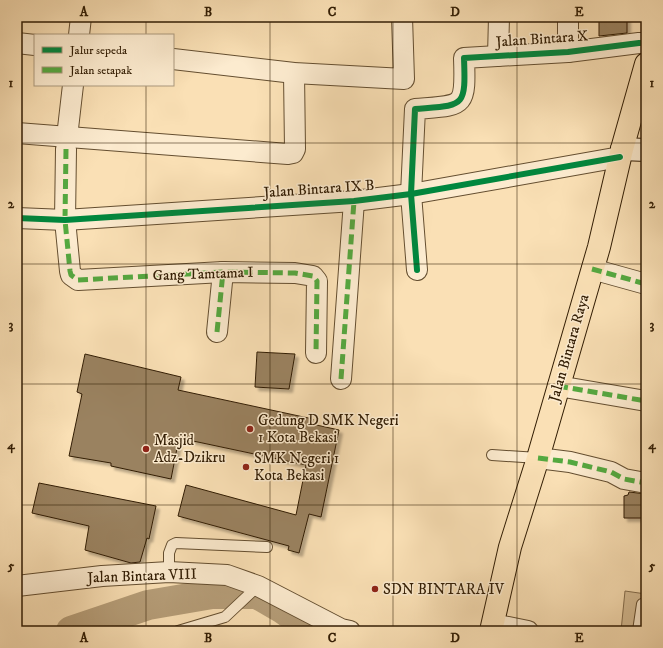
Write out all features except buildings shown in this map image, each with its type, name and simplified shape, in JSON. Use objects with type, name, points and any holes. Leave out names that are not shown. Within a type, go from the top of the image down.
[{"type":"main road","name":"Jalan Bintara Raya","points":[[492,628],[510,546],[538,458],[592,269],[621,153],[646,64]]},
{"type":"street","points":[[79,34],[81,17]]},
{"type":"street","points":[[174,59],[294,73],[404,79],[402,17]]},
{"type":"street","points":[[498,56],[499,17]]},
{"type":"street","points":[[568,17],[568,52]]},
{"type":"street","points":[[17,43],[34,44]]},
{"type":"street","name":"Jalan Bintara X","points":[[412,194],[415,109],[448,106],[456,104],[462,98],[466,88],[464,58],[568,52],[646,43]]},
{"type":"street","points":[[17,133],[67,143],[288,154],[293,153],[295,149],[294,73]]},
{"type":"street","points":[[65,220],[67,143],[73,86]]},
{"type":"street","points":[[621,153],[646,150]]},
{"type":"street","name":"Jalan Bintara IX B","points":[[17,218],[65,220],[354,201],[412,194],[621,153]]},
{"type":"street","points":[[412,194],[417,270]]},
{"type":"street","points":[[341,379],[354,201]]},
{"type":"street","name":"Gang Tamtama I","points":[[65,220],[70,271],[71,275],[78,280],[223,272],[296,274],[313,276],[316,278],[316,353]]},
{"type":"street","points":[[592,269],[646,284]]},
{"type":"street","points":[[217,332],[223,272]]},
{"type":"street","points":[[558,386],[646,401]]},
{"type":"street","points":[[538,458],[570,462],[611,472],[624,479],[646,483]]},
{"type":"street","name":"Jalan Bintara VIII","points":[[17,586],[102,576],[169,572],[227,575],[341,629],[350,631]]},
{"type":"street","points":[[492,628],[528,631]]},
{"type":"lane","points":[[492,456],[538,458]]},
{"type":"lane","points":[[169,572],[169,553],[172,545],[176,543],[267,547]]},
{"type":"lane","points":[[178,631],[226,617],[255,589]]},
{"type":"lane","points":[[638,631],[642,604]]},
{"type":"shaded area","points":[[625,591],[646,594],[646,631],[621,631]]},
{"type":"waterway","points":[[71,631],[148,605],[212,594],[257,594],[283,609],[314,631]]},
{"type":"marked path","points":[[66,149],[65,220],[71,275],[78,280],[223,272],[295,273],[313,276],[317,281],[316,353]]},
{"type":"marked path","points":[[341,379],[354,201]]},
{"type":"marked path","points":[[592,269],[646,284]]},
{"type":"marked path","points":[[217,332],[223,272]]},
{"type":"marked path","points":[[558,386],[646,401]]},
{"type":"marked path","points":[[538,458],[570,462],[611,472],[624,479],[646,483]]},
{"type":"cycle path","points":[[417,270],[411,194],[415,109],[444,107],[453,105],[459,101],[464,87],[464,58],[568,52],[646,43]]},
{"type":"cycle path","points":[[17,218],[65,220],[354,201],[411,194],[620,157]]},
{"type":"place","name":"Gedung D SMK Negeri 1 Kota Bekasi","points":[[250,429]]},
{"type":"place","name":"Masjid Adz-Dzikru","points":[[146,449]]},
{"type":"place","name":"SMK Negeri 1 Kota Bekasi","points":[[246,467]]},
{"type":"place","name":"SDN BINTARA IV","points":[[375,589]]}]
